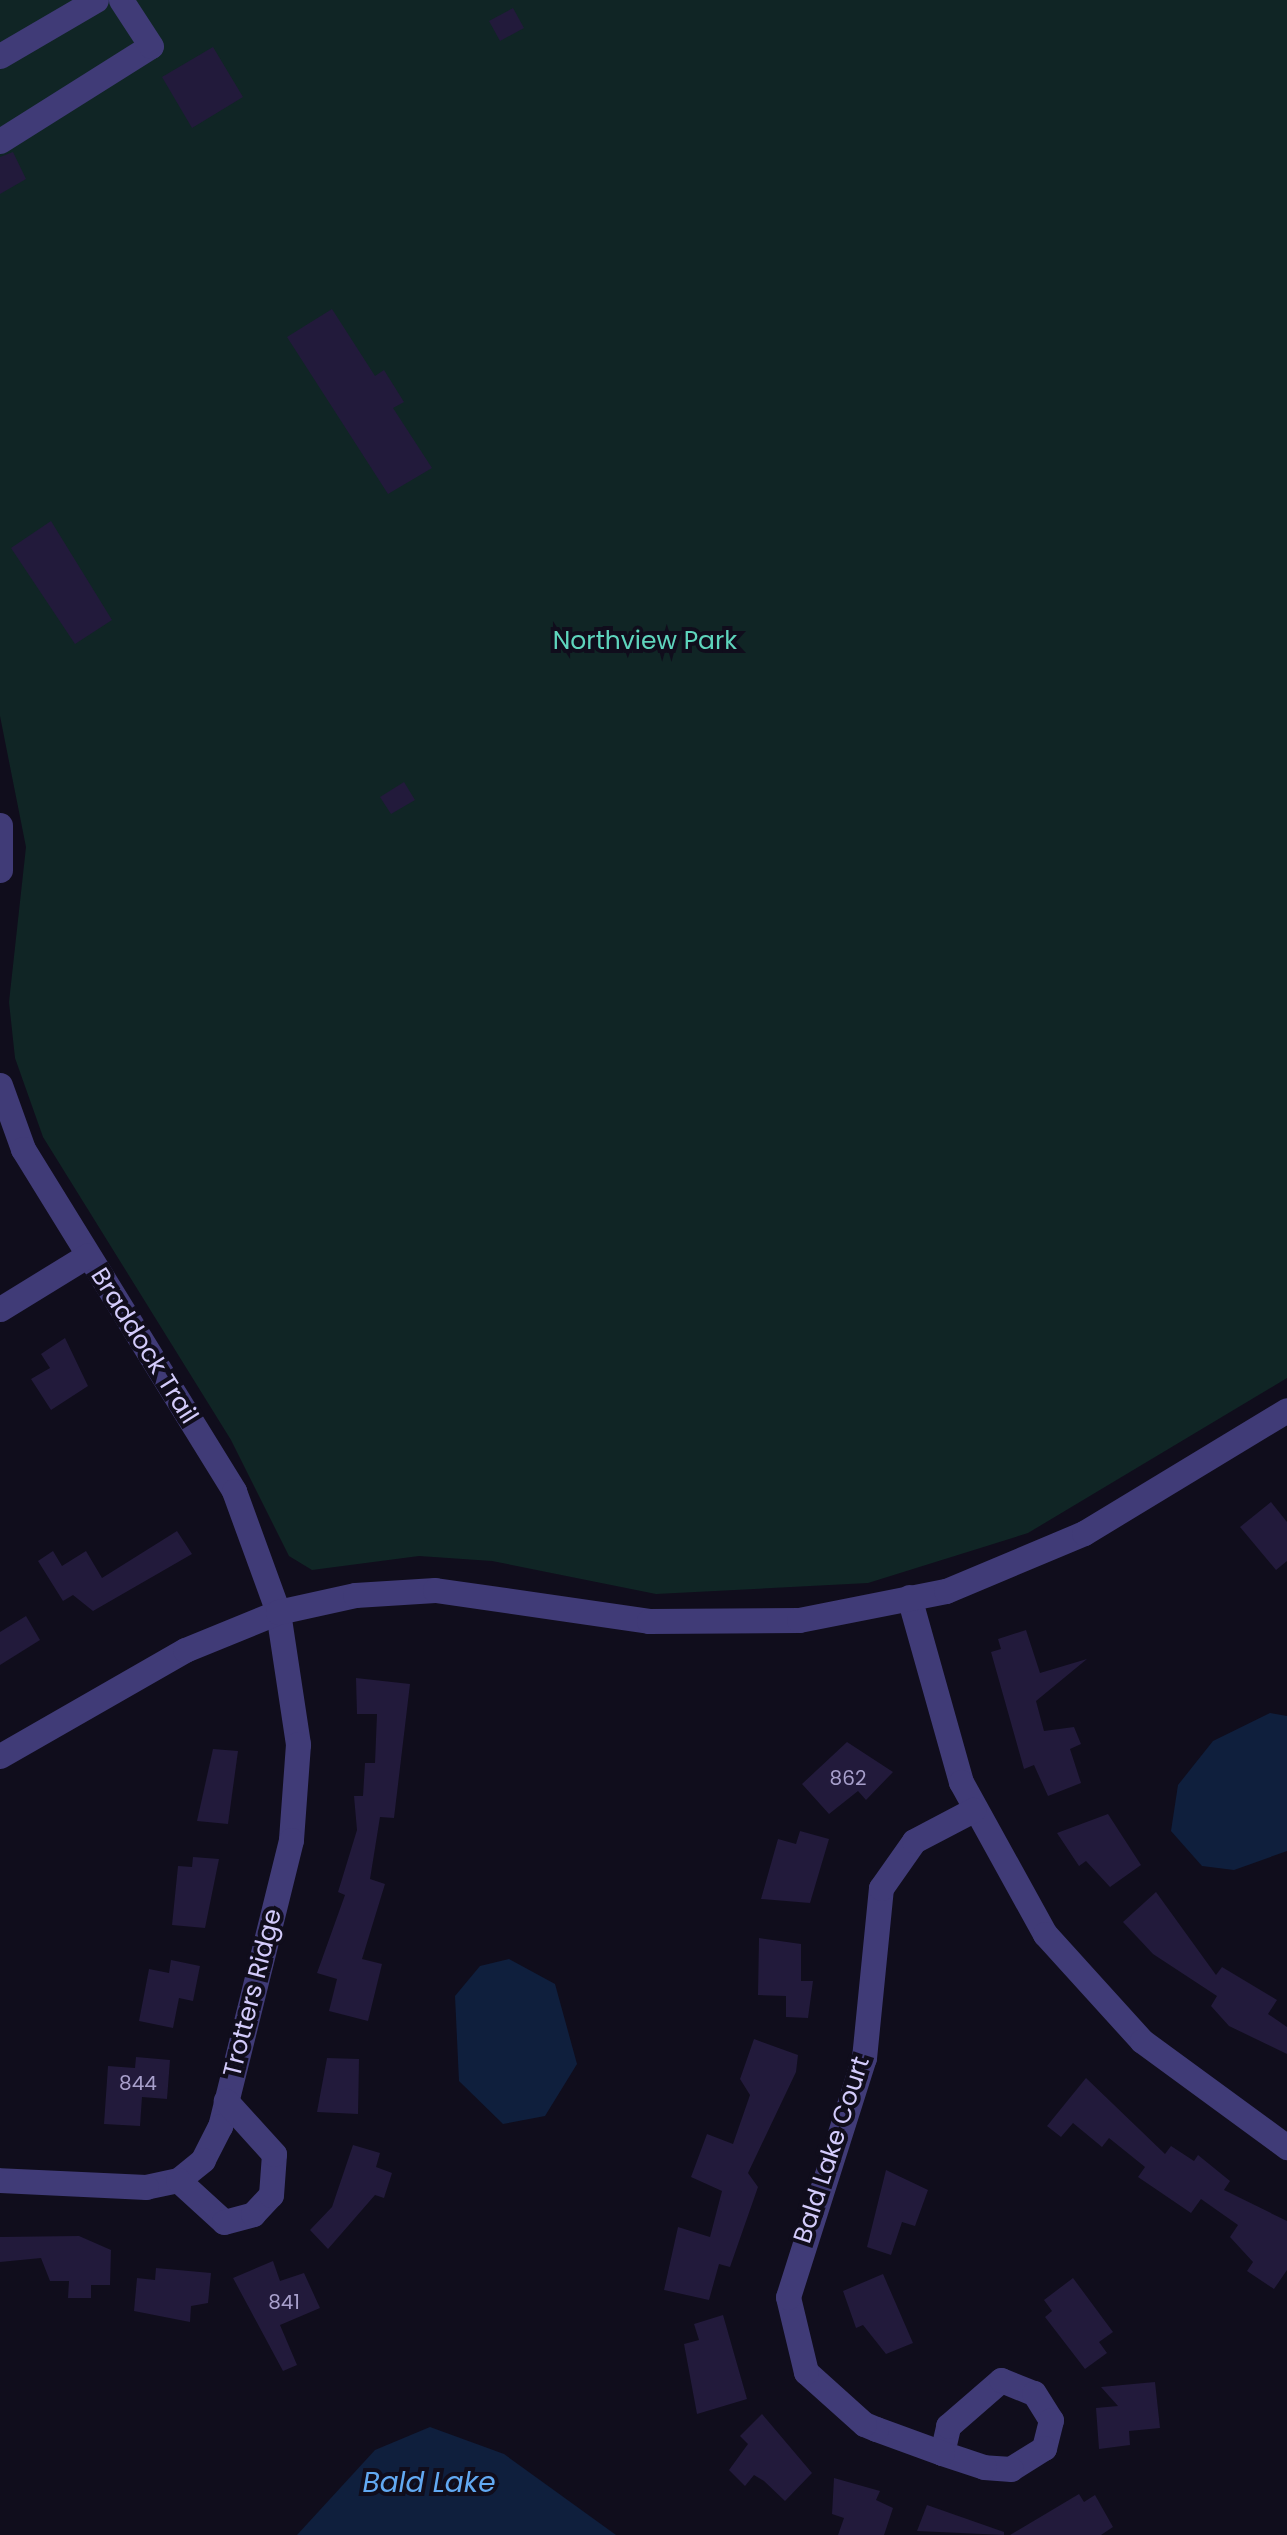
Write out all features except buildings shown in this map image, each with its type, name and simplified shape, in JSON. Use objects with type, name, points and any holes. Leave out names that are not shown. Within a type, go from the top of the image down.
[{"type":"street","points":[[0,56],[96,0]]},
{"type":"street","points":[[0,142],[151,46],[121,0]]},
{"type":"street","points":[[0,825],[0,870]]},
{"type":"street","name":"Braddock Trail","points":[[0,1085],[23,1149],[234,1491],[278,1612]]},
{"type":"street","points":[[0,1310],[88,1255]]},
{"type":"street","points":[[0,1756],[185,1650],[278,1612],[435,1590],[649,1621],[799,1620],[909,1597],[1084,1533],[1287,1410]]},
{"type":"street","points":[[909,1597],[973,1810],[1045,1934],[1106,2007],[1178,2072],[1287,2147]]},
{"type":"street","name":"Trotters Ridge","points":[[178,2180],[204,2160],[226,2102],[291,1840],[298,1744],[278,1612]]},
{"type":"street","name":"Bald Lake Court","points":[[942,2452],[864,2424],[822,2393],[795,2348],[788,2296],[864,2058],[881,1888],[914,1840],[973,1810]]},
{"type":"street","points":[[0,2180],[146,2188],[178,2180],[224,2222],[254,2214],[271,2196],[274,2154],[226,2102]]},
{"type":"green space","name":"Northview Park","points":[[0,0],[1287,0],[1287,1378],[1028,1533],[868,1583],[656,1594],[492,1561],[419,1556],[312,1570],[289,1556],[231,1440],[43,1137],[15,1058],[9,1002],[26,847],[0,716]]},
{"type":"water","points":[[1270,1713],[1287,1716],[1287,1851],[1234,1870],[1202,1866],[1171,1831],[1178,1785],[1213,1741]]},
{"type":"water","points":[[509,1959],[555,1984],[577,2064],[545,2116],[503,2124],[459,2081],[455,1996],[480,1966]]},
{"type":"water","name":"Bald Lake","points":[[430,2427],[504,2454],[616,2535],[297,2535],[375,2450]]}]
